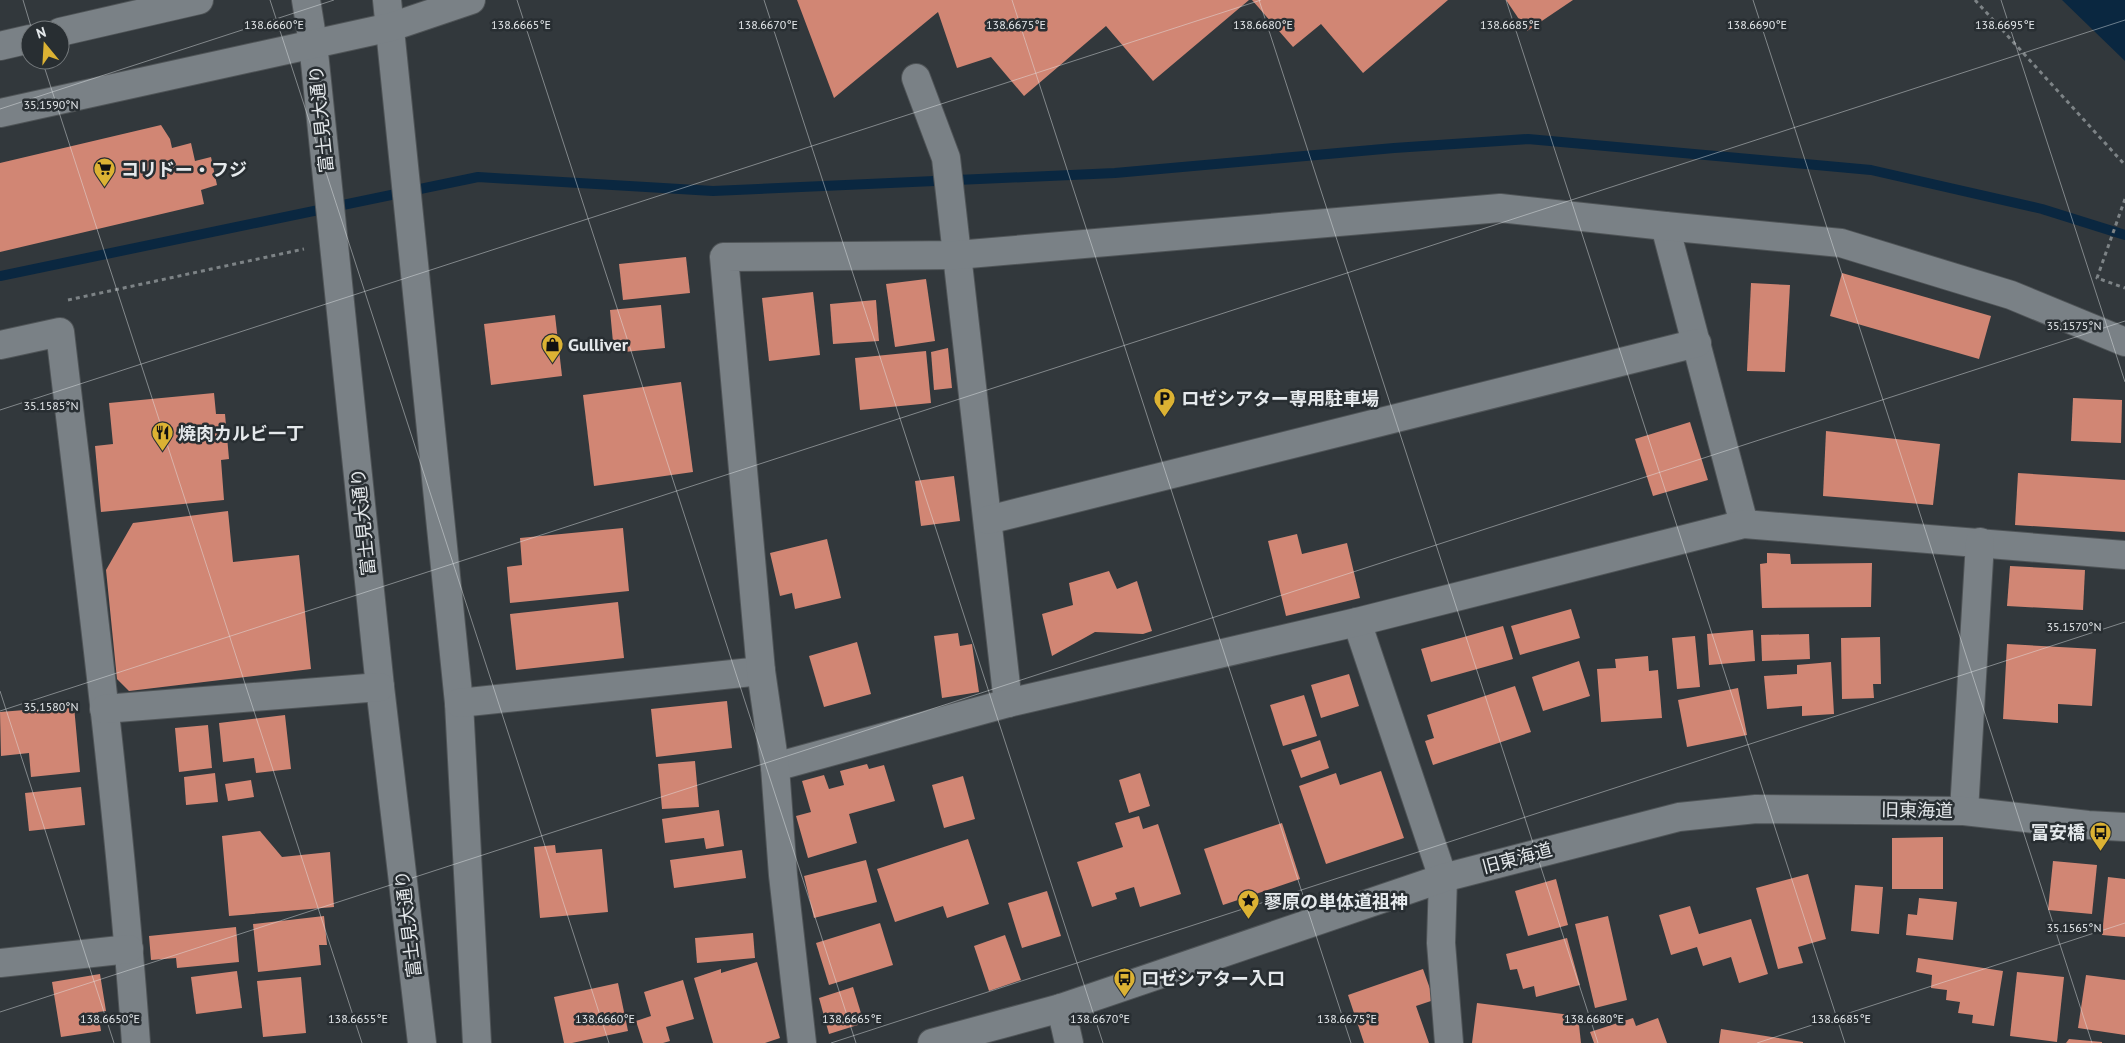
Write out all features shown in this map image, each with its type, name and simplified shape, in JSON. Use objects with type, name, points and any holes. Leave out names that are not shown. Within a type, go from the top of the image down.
[{"type":"street","points":[[70,30],[199,0]]},
{"type":"street","name":"富士見大通り","points":[[306,0],[313,43],[380,687],[422,1043]]},
{"type":"street","points":[[388,0],[459,703],[477,1043]]},
{"type":"street","points":[[0,113],[391,27],[471,0]]},
{"type":"street","points":[[0,46],[20,41]]},
{"type":"street","points":[[916,78],[946,158],[1008,703]]},
{"type":"street","points":[[802,1043],[783,876],[775,766],[761,671],[724,257],[956,255],[1500,208],[1665,226],[1841,242],[2011,295],[2125,342]]},
{"type":"street","points":[[1665,226],[1698,344],[1744,524]]},
{"type":"street","points":[[0,345],[60,332],[104,709],[129,949],[136,1043]]},
{"type":"street","points":[[988,520],[1698,344]]},
{"type":"street","points":[[775,766],[1008,703],[1357,622],[1744,524],[1980,542],[2125,556]]},
{"type":"street","points":[[1964,811],[1980,542]]},
{"type":"street","points":[[1357,622],[1442,878],[1441,943],[1449,1043]]},
{"type":"street","points":[[459,703],[761,671]]},
{"type":"street","points":[[104,709],[380,687]]},
{"type":"street","name":"旧東海道","points":[[932,1043],[1061,1008],[1442,878],[1679,817],[1756,809],[1964,811],[2125,827]]},
{"type":"street","points":[[0,963],[129,949]]},
{"type":"street","points":[[1061,1008],[1069,1043]]},
{"type":"path","points":[[1975,0],[2125,166]]},
{"type":"path","points":[[2125,199],[2097,278],[2125,288]]},
{"type":"path","points":[[67,301],[334,242]]},
{"type":"water","points":[[2062,0],[2125,0],[2125,61]]},
{"type":"building","points":[[797,0],[1249,0],[1153,81],[1106,26],[1024,96],[991,57],[957,68],[938,12],[834,98]]},
{"type":"building","points":[[1252,0],[1448,0],[1363,73],[1321,24],[1293,47]]},
{"type":"building","points":[[1506,0],[1573,0],[1527,31]]},
{"type":"building","name":"コリドー・フジ","points":[[161,125],[170,139],[172,148],[191,143],[195,161],[211,157],[217,185],[201,190],[204,204],[0,252],[0,163]]},
{"type":"building","points":[[686,257],[690,293],[623,300],[619,264]]},
{"type":"building","points":[[1842,273],[1991,316],[1979,359],[1830,316]]},
{"type":"building","points":[[926,279],[935,341],[895,347],[886,284]]},
{"type":"building","points":[[1751,283],[1790,285],[1785,372],[1747,371]]},
{"type":"building","points":[[813,292],[820,355],[769,361],[762,298]]},
{"type":"building","points":[[876,300],[879,341],[833,344],[830,304]]},
{"type":"building","points":[[661,305],[665,348],[614,353],[610,310]]},
{"type":"building","points":[[555,315],[562,376],[491,385],[484,324]]},
{"type":"building","points":[[948,348],[952,388],[934,390],[931,352]]},
{"type":"building","points":[[926,351],[931,403],[860,410],[855,358]]},
{"type":"building","points":[[681,382],[693,472],[594,486],[583,395]]},
{"type":"building","name":"焼肉カルビ一丁","points":[[214,393],[216,414],[225,414],[229,459],[221,460],[224,500],[101,512],[95,446],[113,444],[109,403]]},
{"type":"building","points":[[2073,398],[2122,400],[2121,443],[2071,441]]},
{"type":"building","points":[[1690,422],[1708,480],[1653,496],[1635,439]]},
{"type":"building","points":[[1826,431],[1940,444],[1933,505],[1823,496]]},
{"type":"building","points":[[2018,473],[2125,480],[2125,532],[2015,525]]},
{"type":"building","points":[[954,476],[960,521],[921,526],[915,481]]},
{"type":"building","points":[[228,511],[233,562],[299,555],[311,669],[129,691],[117,679],[106,570],[133,523]]},
{"type":"building","points":[[623,528],[629,591],[510,603],[507,567],[522,565],[520,538]]},
{"type":"building","points":[[1297,534],[1302,554],[1347,543],[1360,598],[1286,616],[1268,541]]},
{"type":"building","points":[[827,539],[841,598],[795,609],[792,593],[780,596],[770,553]]},
{"type":"building","points":[[1767,553],[1790,554],[1791,564],[1872,563],[1871,607],[1762,608],[1760,564],[1767,563]]},
{"type":"building","points":[[2010,566],[2085,570],[2083,610],[2007,606]]},
{"type":"building","points":[[1109,571],[1117,589],[1137,581],[1152,631],[1143,634],[1095,632],[1052,656],[1042,614],[1073,605],[1069,583]]},
{"type":"building","points":[[618,602],[624,658],[516,670],[510,614]]},
{"type":"building","points":[[1571,609],[1580,638],[1520,655],[1511,626]]},
{"type":"building","points":[[1503,626],[1513,659],[1431,682],[1421,649]]},
{"type":"building","points":[[1753,630],[1755,661],[1709,665],[1707,634]]},
{"type":"building","points":[[958,633],[960,646],[972,644],[979,692],[942,698],[934,636]]},
{"type":"building","points":[[1809,634],[1810,659],[1762,661],[1761,635]]},
{"type":"building","points":[[1695,636],[1700,687],[1677,689],[1672,638]]},
{"type":"building","points":[[1880,637],[1881,684],[1873,684],[1874,698],[1842,699],[1841,638]]},
{"type":"building","points":[[857,642],[871,694],[824,707],[809,656]]},
{"type":"building","points":[[2007,644],[2096,649],[2092,706],[2058,704],[2058,723],[2003,719]]},
{"type":"building","points":[[1648,656],[1649,671],[1658,670],[1662,718],[1601,722],[1597,669],[1616,668],[1615,659]]},
{"type":"building","points":[[1579,661],[1590,696],[1543,711],[1532,677]]},
{"type":"building","points":[[1831,662],[1834,714],[1802,716],[1802,706],[1767,709],[1764,676],[1797,674],[1797,665]]},
{"type":"building","points":[[1349,674],[1359,706],[1321,718],[1311,685]]},
{"type":"building","points":[[1515,686],[1531,732],[1433,765],[1425,741],[1434,738],[1427,715]]},
{"type":"building","points":[[1738,688],[1747,735],[1687,747],[1678,700]]},
{"type":"building","points":[[1304,695],[1317,736],[1283,746],[1270,705]]},
{"type":"building","points":[[727,701],[732,748],[656,757],[651,709]]},
{"type":"building","points":[[74,706],[80,772],[31,777],[29,753],[1,756],[0,712]]},
{"type":"building","points":[[285,715],[291,769],[256,773],[254,758],[223,762],[219,723]]},
{"type":"building","points":[[208,725],[212,768],[179,772],[175,728]]},
{"type":"building","points":[[1320,740],[1329,768],[1301,778],[1291,750]]},
{"type":"building","points":[[695,761],[699,807],[662,809],[658,764]]},
{"type":"building","points":[[867,764],[869,769],[884,765],[895,801],[849,814],[857,843],[808,858],[796,816],[811,812],[802,781],[824,775],[829,789],[844,785],[840,771]]},
{"type":"building","points":[[1381,771],[1404,838],[1326,864],[1299,786],[1336,773],[1340,785]]},
{"type":"building","points":[[215,773],[218,802],[186,805],[184,777]]},
{"type":"building","points":[[1140,773],[1150,806],[1129,813],[1119,780]]},
{"type":"building","points":[[963,776],[975,819],[944,828],[932,785]]},
{"type":"building","points":[[251,780],[254,797],[228,801],[225,784]]},
{"type":"building","points":[[81,787],[85,825],[29,831],[25,793]]},
{"type":"building","points":[[719,810],[724,846],[706,849],[704,838],[665,843],[662,819]]},
{"type":"building","points":[[1139,816],[1143,829],[1158,824],[1181,894],[1140,907],[1134,887],[1115,893],[1117,899],[1092,907],[1077,862],[1123,847],[1115,823]]},
{"type":"building","points":[[1282,823],[1300,879],[1223,905],[1204,849]]},
{"type":"building","points":[[260,831],[282,857],[330,852],[334,907],[229,916],[222,836]]},
{"type":"building","points":[[1943,837],[1943,889],[1892,889],[1892,838]]},
{"type":"building","points":[[968,839],[989,904],[947,918],[943,906],[895,922],[877,869]]},
{"type":"building","points":[[555,845],[556,853],[602,849],[608,912],[540,918],[534,847]]},
{"type":"building","points":[[742,850],[746,878],[674,888],[670,860]]},
{"type":"building","points":[[866,860],[877,902],[814,918],[804,876]]},
{"type":"building","points":[[2053,861],[2097,865],[2092,914],[2048,910]]},
{"type":"building","points":[[1808,874],[1826,939],[1798,947],[1803,963],[1778,969],[1756,888]]},
{"type":"building","points":[[2108,877],[2125,879],[2125,937],[2102,935]]},
{"type":"building","points":[[1556,879],[1568,925],[1528,936],[1515,891]]},
{"type":"building","points":[[1855,885],[1883,887],[1879,934],[1851,931]]},
{"type":"building","points":[[1047,891],[1061,936],[1022,948],[1008,903]]},
{"type":"building","points":[[1919,898],[1957,902],[1953,940],[1906,935],[1908,914],[1917,915]]},
{"type":"building","points":[[1690,906],[1699,934],[1751,919],[1768,974],[1739,983],[1731,957],[1703,966],[1697,947],[1671,955],[1659,915]]},
{"type":"building","points":[[324,916],[327,945],[319,945],[321,965],[258,972],[253,924]]},
{"type":"building","points":[[1608,916],[1627,1000],[1595,1008],[1575,924]]},
{"type":"building","points":[[880,923],[893,965],[829,985],[816,943]]},
{"type":"building","points":[[236,927],[239,962],[177,968],[176,958],[151,960],[149,936]]},
{"type":"building","points":[[753,933],[755,958],[697,963],[695,938]]},
{"type":"building","points":[[1005,935],[1021,980],[989,991],[974,946]]},
{"type":"building","points":[[1567,938],[1580,985],[1536,997],[1534,986],[1523,989],[1517,969],[1510,970],[1506,954]]},
{"type":"building","points":[[1918,958],[2003,971],[1994,1026],[1972,1023],[1973,1015],[1958,1013],[1960,1002],[1946,1000],[1947,990],[1931,988],[1932,975],[1916,972]]},
{"type":"building","points":[[757,962],[780,1038],[765,1043],[713,1043],[694,978],[721,969],[721,973]]},
{"type":"building","points":[[1423,969],[1434,1000],[1416,1006],[1429,1043],[1364,1043],[1348,995]]},
{"type":"building","points":[[237,971],[242,1008],[196,1014],[191,977]]},
{"type":"building","points":[[2017,972],[2064,977],[2057,1042],[2010,1036]]},
{"type":"building","points":[[100,974],[106,1011],[98,1012],[101,1031],[61,1037],[52,982]]},
{"type":"building","points":[[2086,975],[2125,980],[2125,1035],[2078,1028]]},
{"type":"building","points":[[301,977],[306,1033],[263,1037],[257,981]]},
{"type":"building","points":[[683,980],[694,1019],[666,1027],[670,1041],[643,1043],[636,1021],[651,1016],[644,992]]},
{"type":"building","points":[[618,983],[628,1031],[564,1043],[554,997]]},
{"type":"building","points":[[853,987],[864,1023],[829,1034],[819,998]]},
{"type":"building","points":[[1477,1003],[1578,1016],[1581,1043],[1472,1043]]},
{"type":"building","points":[[1633,1018],[1636,1026],[1658,1018],[1667,1043],[1594,1043],[1590,1032]]},
{"type":"building","points":[[1721,1029],[1803,1042],[1803,1043],[1719,1043]]},
{"type":"building","points":[[2069,1039],[2102,1042],[2102,1043],[2066,1043]]},
{"type":"waterway","points":[[0,276],[478,177],[713,191],[1115,173],[1394,148],[1528,139],[1871,170],[2042,209],[2125,235]]},
{"type":"place","name":"コリドー・フジ","points":[[105,188]]},
{"type":"place","name":"Gulliver","points":[[552,363]]},
{"type":"place","name":"ロゼシアター専用駐車場","points":[[1165,417]]},
{"type":"place","name":"焼肉カルビ一丁","points":[[162,452]]},
{"type":"place","name":"冨安橋","points":[[2101,851]]},
{"type":"place","name":"蓼原の単体道祖神","points":[[1248,920]]},
{"type":"place","name":"ロゼシアター入口","points":[[1125,997]]}]
